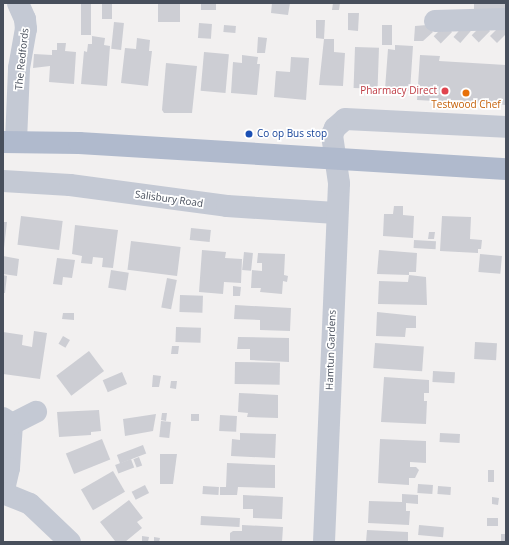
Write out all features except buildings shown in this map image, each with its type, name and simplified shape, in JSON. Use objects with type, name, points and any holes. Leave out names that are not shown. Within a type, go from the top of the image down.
[{"type":"main road","points":[[10,141],[336,158],[506,169]]},
{"type":"street","name":"The Redfords","points":[[10,141],[11,70],[26,29],[25,18],[18,3]]},
{"type":"street","points":[[435,22],[506,19]]},
{"type":"street","points":[[336,158],[332,136],[339,122],[345,119],[506,127]]},
{"type":"street","name":"Hamtun Gardens","points":[[324,542],[336,213],[339,183],[336,158]]},
{"type":"street","name":"Salisbury Road","points":[[3,181],[70,185],[227,206],[336,213]]},
{"type":"street","points":[[36,412],[7,421],[9,468],[3,493],[30,504],[70,542]]},
{"type":"place","name":"Pharmacy Direct","points":[[445,91]]},
{"type":"place","name":"Testwood Chef","points":[[466,93]]},
{"type":"place","name":"Co op Bus stop","points":[[249,134]]}]
